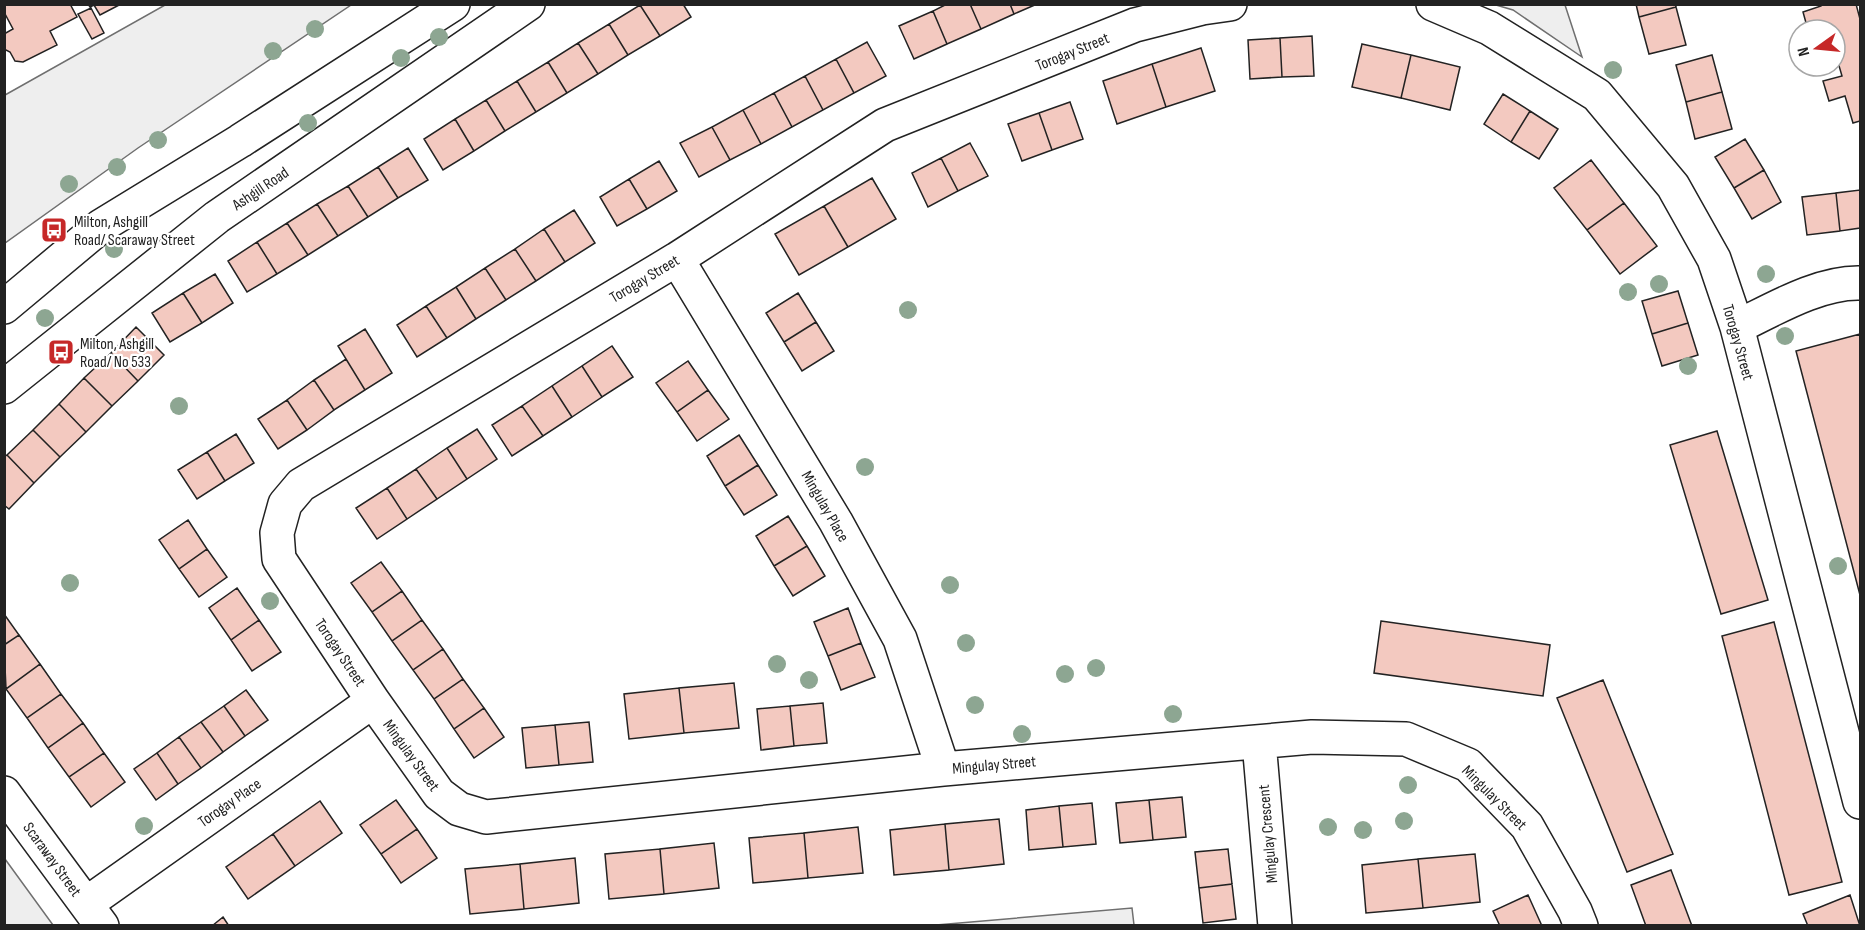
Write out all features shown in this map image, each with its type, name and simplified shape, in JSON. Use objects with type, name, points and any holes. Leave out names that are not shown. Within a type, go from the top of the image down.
[{"type":"street","points":[[4,307],[101,226],[240,141],[453,4]]},
{"type":"street","name":"Ashgill Road","points":[[4,387],[217,217],[528,4]]},
{"type":"street","name":"Torogay Street","points":[[373,700],[279,559],[277,533],[285,504],[301,485],[677,259],[885,125],[1131,15],[1230,4]]},
{"type":"street","name":"Torogay Street","points":[[1433,4],[1489,28],[1597,95],[1673,186],[1714,259],[1737,327],[1860,802]]},
{"type":"street","name":"Mingulay Place","points":[[677,259],[836,522],[900,639],[943,769]]},
{"type":"street","points":[[1737,327],[1790,301],[1843,283],[1860,283]]},
{"type":"street","name":"Mingulay Street","points":[[373,700],[439,794],[459,809],[486,817],[943,769],[1312,737],[1406,739],[1468,765],[1527,826],[1575,911],[1581,926]]},
{"type":"street","name":"Torogay Place","points":[[94,915],[373,700]]},
{"type":"street","name":"Mingulay Crescent","points":[[1259,742],[1275,926]]},
{"type":"street","name":"Scaraway Street","points":[[4,793],[94,915]]},
{"type":"shaded area","points":[[165,5],[351,5],[138,148],[5,243],[5,95]]},
{"type":"shaded area","points":[[1496,5],[1565,5],[1582,57],[1513,10]]},
{"type":"shaded area","points":[[5,859],[53,925],[5,925]]},
{"type":"shaded area","points":[[1132,908],[1134,925],[936,925]]},
{"type":"building","points":[[4,4],[70,4],[77,17],[50,31],[57,45],[23,62],[15,61],[10,52],[4,49],[4,34],[13,29],[4,12]]},
{"type":"building","points":[[88,4],[121,4],[100,15],[94,5],[90,7]]},
{"type":"building","points":[[683,4],[691,17],[660,36],[640,5]]},
{"type":"building","points":[[947,4],[970,4],[981,29],[947,44],[933,11]]},
{"type":"building","points":[[970,4],[1010,4],[1014,14],[981,29]]},
{"type":"building","points":[[1010,4],[1037,4],[1014,14]]},
{"type":"building","points":[[1636,4],[1675,4],[1676,7],[1639,17]]},
{"type":"building","points":[[1821,4],[1856,4],[1860,19],[1860,121],[1853,123],[1845,96],[1829,101],[1823,81],[1847,78],[1847,18],[1805,18],[1803,12],[1821,6]]},
{"type":"building","points":[[640,5],[660,36],[628,55],[609,24]]},
{"type":"building","points":[[1676,7],[1686,45],[1649,54],[1639,17]]},
{"type":"building","points":[[91,8],[104,33],[92,39],[78,14]]},
{"type":"building","points":[[933,11],[947,44],[914,59],[899,26]]},
{"type":"building","points":[[609,24],[628,55],[598,74],[578,43]]},
{"type":"building","points":[[1312,36],[1314,76],[1282,77],[1280,38]]},
{"type":"building","points":[[1280,38],[1282,77],[1250,79],[1248,40]]},
{"type":"building","points":[[867,42],[886,76],[854,93],[836,59]]},
{"type":"building","points":[[578,43],[598,74],[567,93],[548,62]]},
{"type":"building","points":[[1362,44],[1411,55],[1401,98],[1352,87]]},
{"type":"building","points":[[1201,48],[1215,91],[1166,107],[1152,64]]},
{"type":"building","points":[[1411,55],[1460,67],[1450,110],[1401,98]]},
{"type":"building","points":[[1712,55],[1722,92],[1686,102],[1676,65]]},
{"type":"building","points":[[836,59],[854,93],[823,110],[805,76]]},
{"type":"building","points":[[548,62],[567,93],[536,112],[517,81]]},
{"type":"building","points":[[1152,64],[1166,107],[1117,124],[1103,81]]},
{"type":"building","points":[[805,76],[823,110],[792,127],[774,93]]},
{"type":"building","points":[[517,81],[536,112],[505,131],[486,100]]},
{"type":"building","points":[[1722,92],[1732,129],[1695,139],[1686,102]]},
{"type":"building","points":[[774,93],[792,127],[761,144],[743,110]]},
{"type":"building","points":[[1503,94],[1530,111],[1511,142],[1484,124]]},
{"type":"building","points":[[486,100],[505,131],[474,151],[455,119]]},
{"type":"building","points":[[1070,102],[1083,139],[1052,150],[1039,113]]},
{"type":"building","points":[[743,110],[761,144],[730,160],[712,127]]},
{"type":"building","points":[[1530,111],[1558,129],[1539,159],[1511,142]]},
{"type":"building","points":[[1039,113],[1052,150],[1022,161],[1008,124]]},
{"type":"building","points":[[455,119],[474,151],[443,170],[424,139]]},
{"type":"building","points":[[712,127],[730,160],[699,177],[680,143]]},
{"type":"building","points":[[1745,139],[1764,170],[1734,188],[1715,157]]},
{"type":"building","points":[[970,143],[988,176],[958,191],[941,158]]},
{"type":"building","points":[[408,148],[428,180],[398,198],[378,167]]},
{"type":"building","points":[[941,158],[958,191],[928,207],[912,173]]},
{"type":"building","points":[[1591,160],[1624,203],[1587,230],[1554,188]]},
{"type":"building","points":[[659,161],[677,191],[647,209],[629,179]]},
{"type":"building","points":[[378,167],[398,198],[368,217],[348,186]]},
{"type":"building","points":[[1764,170],[1781,202],[1752,219],[1734,188]]},
{"type":"building","points":[[872,178],[896,219],[848,247],[824,206]]},
{"type":"building","points":[[629,179],[647,209],[617,226],[600,197]]},
{"type":"building","points":[[348,186],[368,217],[338,236],[317,204]]},
{"type":"building","points":[[1860,190],[1860,228],[1840,231],[1836,193]]},
{"type":"building","points":[[1836,193],[1840,231],[1807,235],[1802,197]]},
{"type":"building","points":[[1624,203],[1657,246],[1620,274],[1587,230]]},
{"type":"building","points":[[317,204],[338,236],[308,255],[287,223]]},
{"type":"building","points":[[824,206],[848,247],[799,275],[775,234]]},
{"type":"building","points":[[574,210],[595,243],[565,262],[544,229]]},
{"type":"building","points":[[287,223],[308,255],[277,274],[257,242]]},
{"type":"building","points":[[544,229],[565,262],[536,281],[515,249]]},
{"type":"building","points":[[257,242],[277,274],[247,292],[228,261]]},
{"type":"building","points":[[515,249],[536,281],[506,300],[485,268]]},
{"type":"building","points":[[485,268],[506,300],[476,319],[456,287]]},
{"type":"building","points":[[215,274],[233,303],[202,323],[183,293]]},
{"type":"building","points":[[456,287],[476,319],[447,338],[426,306]]},
{"type":"building","points":[[1678,291],[1688,323],[1652,334],[1642,301]]},
{"type":"building","points":[[183,293],[202,323],[170,342],[152,313]]},
{"type":"building","points":[[798,293],[816,322],[784,342],[766,313]]},
{"type":"building","points":[[426,306],[447,338],[417,357],[397,325]]},
{"type":"building","points":[[816,322],[834,351],[802,371],[784,342]]},
{"type":"building","points":[[1688,323],[1698,355],[1662,366],[1652,334]]},
{"type":"building","points":[[136,327],[164,355],[138,381],[111,353]]},
{"type":"building","points":[[365,329],[392,373],[365,390],[338,346]]},
{"type":"building","points":[[1860,334],[1860,595],[1796,351]]},
{"type":"building","points":[[612,346],[633,377],[602,397],[582,366]]},
{"type":"building","points":[[111,353],[138,381],[112,406],[84,378]]},
{"type":"building","points":[[346,359],[365,390],[334,410],[314,380]]},
{"type":"building","points":[[688,361],[708,390],[677,412],[656,383]]},
{"type":"building","points":[[582,366],[602,397],[572,417],[552,386]]},
{"type":"building","points":[[84,378],[112,406],[86,432],[59,404]]},
{"type":"building","points":[[314,380],[334,410],[307,430],[287,400]]},
{"type":"building","points":[[552,386],[572,417],[543,436],[522,406]]},
{"type":"building","points":[[708,390],[729,419],[697,441],[677,412]]},
{"type":"building","points":[[287,400],[307,430],[278,449],[258,419]]},
{"type":"building","points":[[59,404],[86,432],[60,457],[33,430]]},
{"type":"building","points":[[522,406],[543,436],[512,456],[492,425]]},
{"type":"building","points":[[477,429],[497,459],[467,479],[447,448]]},
{"type":"building","points":[[33,430],[60,457],[34,483],[7,455]]},
{"type":"building","points":[[1717,431],[1768,600],[1721,614],[1670,445]]},
{"type":"building","points":[[236,434],[254,463],[225,481],[207,452]]},
{"type":"building","points":[[739,435],[758,465],[725,486],[707,456]]},
{"type":"building","points":[[447,448],[467,479],[437,499],[416,469]]},
{"type":"building","points":[[207,452],[225,481],[197,499],[178,470]]},
{"type":"building","points":[[7,455],[34,483],[9,509],[4,505],[4,457]]},
{"type":"building","points":[[758,465],[777,495],[744,515],[725,486]]},
{"type":"building","points":[[416,469],[437,499],[407,519],[387,488]]},
{"type":"building","points":[[387,488],[407,519],[377,539],[356,508]]},
{"type":"building","points":[[788,516],[807,546],[774,566],[756,536]]},
{"type":"building","points":[[188,520],[207,549],[179,569],[159,540]]},
{"type":"building","points":[[807,546],[825,576],[793,596],[774,566]]},
{"type":"building","points":[[207,549],[227,577],[199,597],[179,569]]},
{"type":"building","points":[[381,562],[402,591],[372,612],[351,583]]},
{"type":"building","points":[[237,588],[259,620],[231,640],[209,608]]},
{"type":"building","points":[[402,591],[422,620],[392,641],[372,612]]},
{"type":"building","points":[[848,608],[861,643],[828,656],[814,622]]},
{"type":"building","points":[[4,614],[19,635],[4,645]]},
{"type":"building","points":[[259,620],[281,652],[252,671],[231,640]]},
{"type":"building","points":[[422,620],[443,649],[413,670],[392,641]]},
{"type":"building","points":[[1381,621],[1550,645],[1543,696],[1374,673]]},
{"type":"building","points":[[1774,622],[1842,882],[1789,895],[1722,636]]},
{"type":"building","points":[[19,635],[40,664],[6,689],[4,645]]},
{"type":"building","points":[[861,643],[875,677],[841,690],[828,656]]},
{"type":"building","points":[[443,649],[463,679],[434,699],[413,670]]},
{"type":"building","points":[[40,664],[61,694],[27,718],[6,689]]},
{"type":"building","points":[[463,679],[484,708],[454,729],[434,699]]},
{"type":"building","points":[[1603,680],[1673,854],[1627,872],[1557,698]]},
{"type":"building","points":[[734,683],[739,728],[684,733],[679,688]]},
{"type":"building","points":[[679,688],[684,733],[629,739],[624,694]]},
{"type":"building","points":[[246,690],[268,720],[245,736],[224,706]]},
{"type":"building","points":[[61,694],[83,723],[48,748],[27,718]]},
{"type":"building","points":[[823,703],[827,743],[794,746],[790,706]]},
{"type":"building","points":[[224,706],[245,736],[223,752],[201,722]]},
{"type":"building","points":[[790,706],[794,746],[761,750],[757,709]]},
{"type":"building","points":[[484,708],[504,737],[474,758],[454,729]]},
{"type":"building","points":[[201,722],[223,752],[201,768],[179,737]]},
{"type":"building","points":[[589,722],[593,762],[559,765],[555,725]]},
{"type":"building","points":[[83,723],[104,753],[69,777],[48,748]]},
{"type":"building","points":[[555,725],[559,765],[526,768],[522,728]]},
{"type":"building","points":[[179,737],[201,768],[178,784],[157,753]]},
{"type":"building","points":[[104,753],[125,782],[91,807],[69,777]]},
{"type":"building","points":[[157,753],[178,784],[156,800],[134,769]]},
{"type":"building","points":[[1182,797],[1186,837],[1153,840],[1149,800]]},
{"type":"building","points":[[396,800],[417,829],[381,854],[360,825]]},
{"type":"building","points":[[1149,800],[1153,840],[1120,843],[1116,803]]},
{"type":"building","points":[[320,801],[342,833],[295,866],[273,834]]},
{"type":"building","points":[[1092,803],[1096,844],[1063,847],[1059,806]]},
{"type":"building","points":[[1059,806],[1063,847],[1029,850],[1026,810]]},
{"type":"building","points":[[999,819],[1004,864],[949,870],[945,824]]},
{"type":"building","points":[[945,824],[949,870],[894,875],[890,830]]},
{"type":"building","points":[[858,827],[863,873],[808,878],[804,833]]},
{"type":"building","points":[[417,829],[437,858],[401,883],[381,854]]},
{"type":"building","points":[[804,833],[808,878],[753,883],[749,838]]},
{"type":"building","points":[[273,834],[295,866],[248,899],[226,867]]},
{"type":"building","points":[[714,843],[719,888],[664,894],[660,849]]},
{"type":"building","points":[[660,849],[664,894],[609,899],[605,854]]},
{"type":"building","points":[[1228,849],[1232,884],[1199,888],[1195,852]]},
{"type":"building","points":[[1475,854],[1480,902],[1423,908],[1418,859]]},
{"type":"building","points":[[575,858],[579,903],[524,909],[520,864]]},
{"type":"building","points":[[1418,859],[1423,908],[1366,913],[1362,865]]},
{"type":"building","points":[[520,864],[524,909],[470,914],[465,869]]},
{"type":"building","points":[[1671,870],[1692,926],[1646,926],[1631,885]]},
{"type":"building","points":[[1232,884],[1236,919],[1203,923],[1199,888]]},
{"type":"building","points":[[1528,895],[1542,926],[1500,926],[1493,911]]},
{"type":"building","points":[[1850,895],[1860,926],[1808,926],[1803,914]]},
{"type":"building","points":[[223,917],[229,926],[212,926]]},
{"type":"place","name":"Milton, Ashgill Road/ Scaraway Street","points":[[54,230]]},
{"type":"place","name":"Milton, Ashgill Road/ No 533","points":[[61,352]]}]
